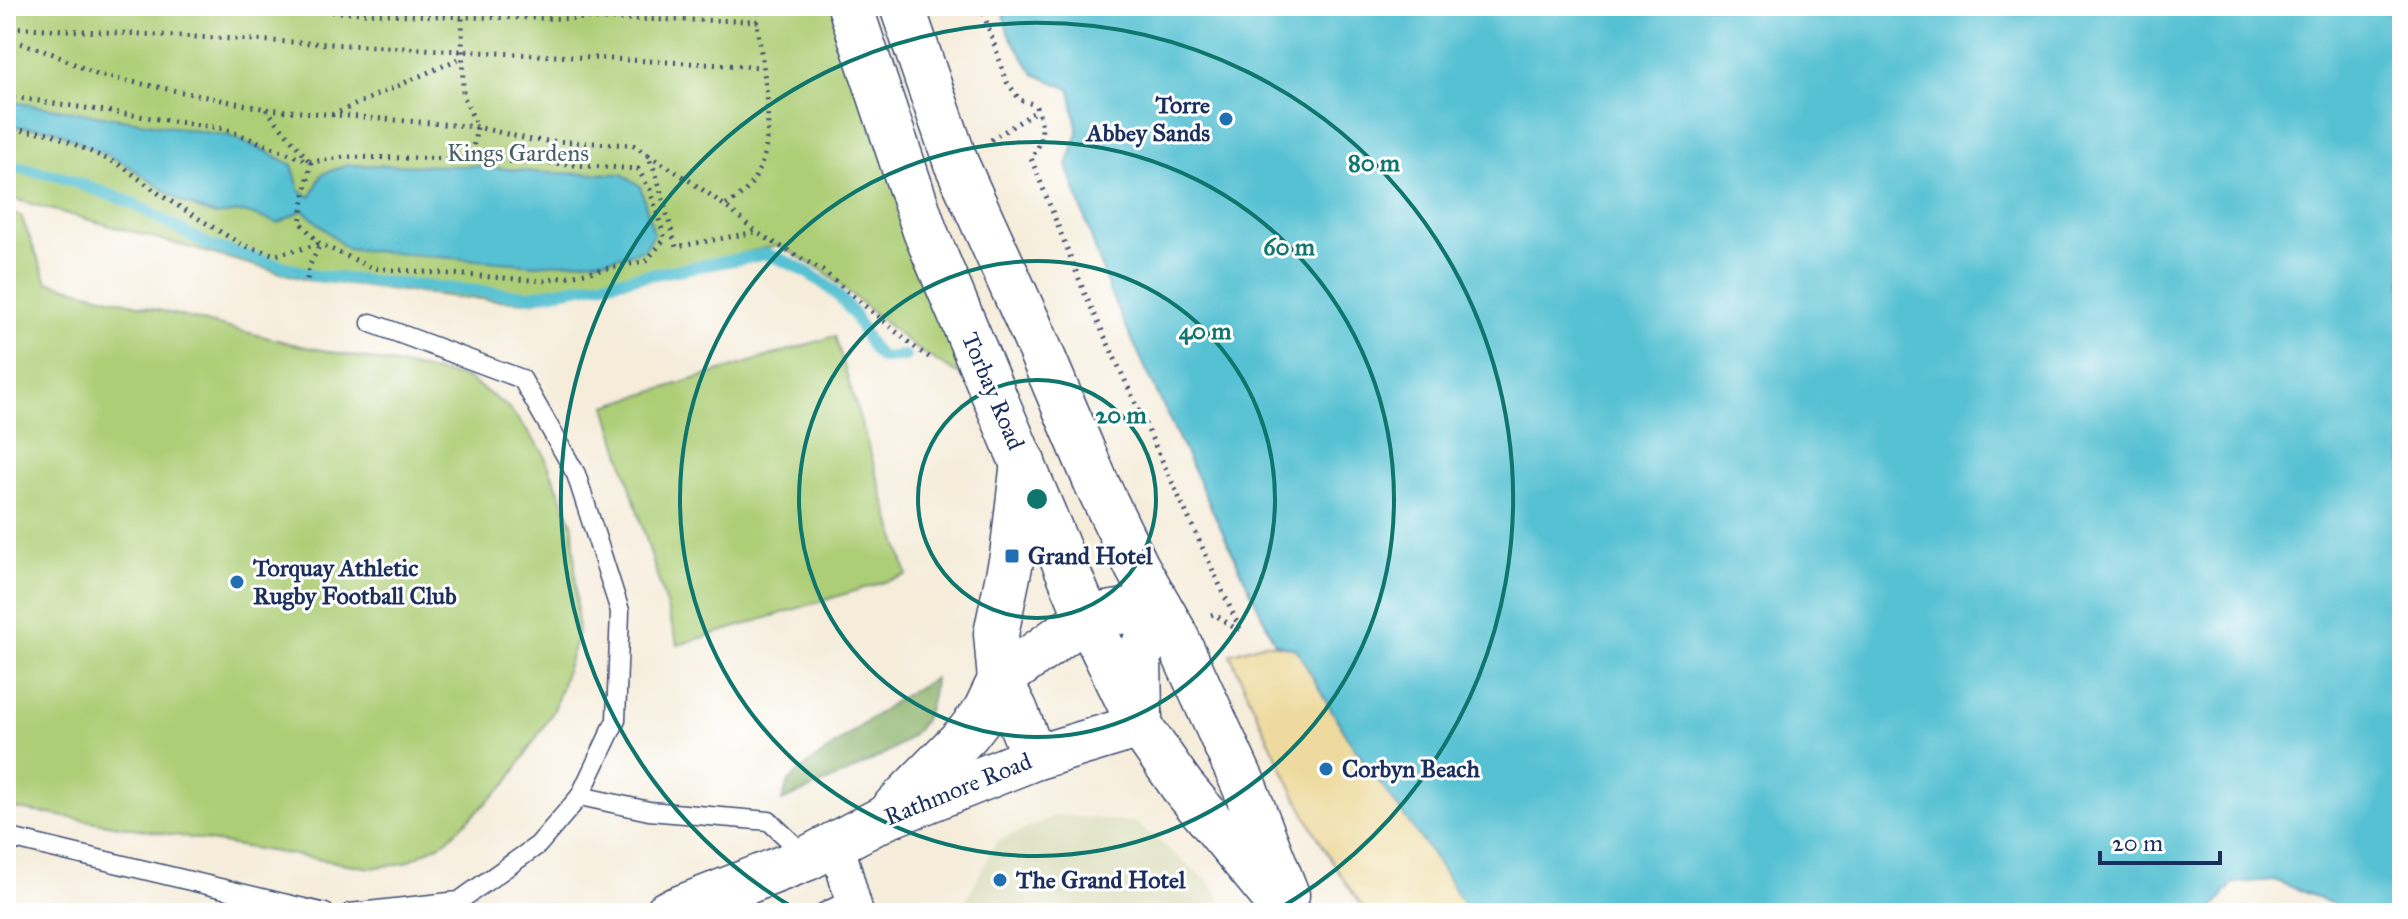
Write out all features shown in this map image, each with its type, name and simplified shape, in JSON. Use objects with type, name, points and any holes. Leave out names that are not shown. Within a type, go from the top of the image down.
[{"type":"main road","name":"Torbay Road","points":[[850,6],[925,231],[1087,617],[1140,726],[1182,786],[1287,913]]},
{"type":"main road","points":[[902,6],[956,163],[1096,482],[1174,632],[1243,783],[1294,913]]},
{"type":"main road","points":[[1023,460],[1012,556],[996,634],[1000,680],[1034,758]]},
{"type":"main road","points":[[884,818],[968,733],[985,711],[1000,680],[1087,617],[1159,606]]},
{"type":"main road","points":[[1140,726],[1139,658],[1159,606]]},
{"type":"main road","name":"Rathmore Road","points":[[667,913],[822,850],[884,818],[1034,758],[1140,726]]},
{"type":"street","points":[[822,850],[843,908]]},
{"type":"lane","points":[[350,913],[459,901],[538,845],[580,796],[616,720],[620,611],[576,474],[522,379],[371,323]]},
{"type":"lane","points":[[580,796],[649,811],[769,821],[822,850]]},
{"type":"lane","points":[[6,837],[325,913]]},
{"type":"path","points":[[10,6],[6,38],[53,54],[98,75],[266,109],[477,127],[532,140],[633,145],[726,205],[756,232],[823,271],[918,350],[995,396]]},
{"type":"path","points":[[188,6],[462,17],[757,21]]},
{"type":"path","points":[[726,205],[746,190],[761,165],[769,133],[757,21],[759,6]]},
{"type":"path","points":[[981,6],[1007,82],[1020,100],[1035,105],[1041,118],[1042,143],[1031,158],[1085,294],[1240,629]]},
{"type":"path","points":[[462,17],[463,95],[477,127],[471,159]]},
{"type":"path","points":[[8,27],[762,67]]},
{"type":"path","points":[[330,115],[463,57]]},
{"type":"path","points":[[6,96],[225,129],[311,162],[344,157],[471,159],[638,169],[650,190],[665,239],[646,261],[544,281],[373,268],[320,244],[300,222],[311,162]]},
{"type":"path","points":[[266,109],[311,162]]},
{"type":"path","points":[[956,163],[1038,110]]},
{"type":"path","points":[[6,129],[50,133],[122,166],[162,196],[242,245],[276,255],[320,244]]},
{"type":"path","points":[[648,155],[676,247],[756,232]]},
{"type":"path","points":[[307,279],[320,244]]},
{"type":"shaded area","points":[[1057,815],[1135,822],[1211,884],[1227,913],[960,913],[996,842]]},
{"type":"green space","name":"Kings Gardens","points":[[6,6],[850,6],[995,396],[918,350],[823,271],[778,245],[530,302],[465,298],[307,280],[6,197]]},
{"type":"green space","name":"Torquay Athletic Rugby Football Club","points":[[6,212],[21,216],[47,282],[301,346],[467,378],[509,408],[543,452],[573,526],[578,633],[554,710],[507,783],[446,841],[405,863],[371,868],[6,807]]},
{"type":"green space","points":[[835,336],[907,575],[678,645],[606,406]]},
{"type":"green space","points":[[934,678],[927,713],[916,731],[905,741],[853,770],[782,801],[788,783],[797,773],[892,703]]},
{"type":"sand","points":[[1254,523],[1808,913],[1367,913],[1308,820],[1230,654],[1265,643],[1287,647],[1275,643],[1225,537]]},
{"type":"water","points":[[1002,6],[2402,6],[2402,913],[2355,913],[2274,880],[2233,883],[2213,909],[2201,913],[1469,913],[1434,857],[1348,739],[1297,650],[1275,643],[1110,293],[1067,165],[1078,133],[1070,89],[1034,74],[1008,33]]},
{"type":"water","points":[[6,101],[229,136],[292,165],[300,191],[311,197],[322,174],[348,165],[476,166],[546,173],[622,174],[640,186],[654,234],[644,250],[608,259],[536,265],[347,249],[303,210],[278,223],[244,212],[214,215],[182,202],[124,163],[52,129],[6,126]]},
{"type":"waterway","points":[[6,165],[58,176],[130,202],[208,245],[317,276],[530,296],[767,254],[792,264],[837,294],[882,358],[905,356]]},
{"type":"place","name":"Torre Abbey Sands","points":[[1226,119]]},
{"type":"place","name":"Grand Hotel","points":[[1012,556]]},
{"type":"place","name":"Torquay Athletic Rugby Football Club","points":[[237,582]]},
{"type":"place","name":"Corbyn Beach","points":[[1326,769]]},
{"type":"place","name":"The Grand Hotel","points":[[1000,880]]}]
